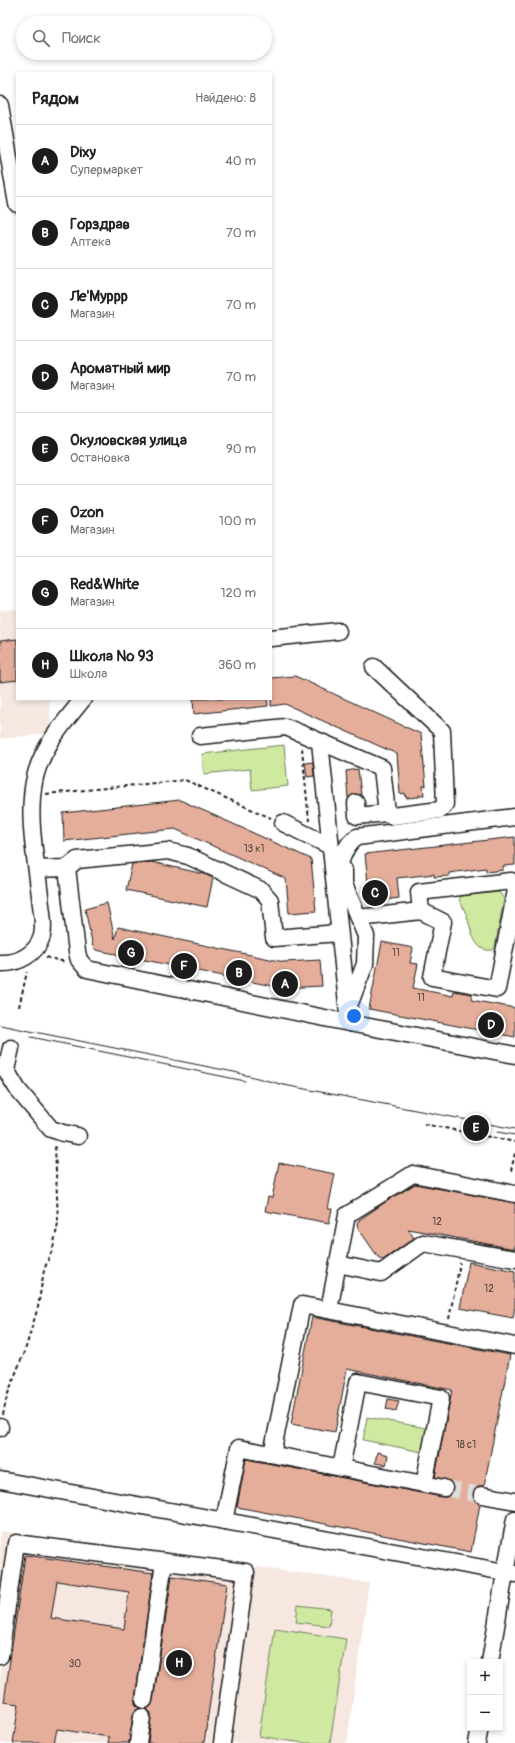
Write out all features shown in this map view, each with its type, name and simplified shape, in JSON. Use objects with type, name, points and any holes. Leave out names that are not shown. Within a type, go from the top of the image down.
[{"type":"street","points":[[0,105],[16,198]]},
{"type":"street","points":[[272,638],[338,631]]},
{"type":"street","points":[[356,803],[357,816],[387,813],[392,816],[440,810],[445,804],[442,732],[374,667]]},
{"type":"street","points":[[0,963],[8,964],[19,960],[33,953],[39,944],[42,934],[32,827],[33,795],[37,772],[45,751],[57,731],[82,700]]},
{"type":"street","points":[[200,736],[286,726],[382,768],[387,813]]},
{"type":"street","points":[[320,742],[348,1016]]},
{"type":"street","points":[[334,882],[344,855],[352,839],[357,837],[515,817]]},
{"type":"street","points":[[283,823],[330,846]]},
{"type":"street","points":[[37,869],[67,868],[77,860],[168,850],[188,856],[262,890],[270,900],[274,938],[339,933]]},
{"type":"street","points":[[344,855],[344,884],[366,936],[373,948],[364,964],[348,1016]]},
{"type":"street","points":[[67,868],[77,952],[79,960],[87,969],[348,1016],[515,1055]]},
{"type":"street","points":[[421,911],[419,892],[512,881],[515,888]]},
{"type":"street","points":[[358,918],[421,911],[443,922],[432,976],[497,989],[515,895]]},
{"type":"street","points":[[11,1048],[6,1070],[18,1090],[51,1129],[78,1136]]},
{"type":"street","points":[[329,1310],[347,1214],[413,1174],[515,1194]]},
{"type":"street","points":[[338,1264],[381,1273],[423,1243],[515,1260]]},
{"type":"street","points":[[272,1454],[302,1305],[515,1346]]},
{"type":"street","points":[[341,1468],[358,1382],[440,1398],[424,1484]]},
{"type":"street","points":[[224,1520],[239,1448],[444,1488]]},
{"type":"street","points":[[0,1480],[224,1520],[510,1574]]},
{"type":"street","points":[[482,1495],[515,1501]]},
{"type":"street","points":[[491,1659],[510,1574],[515,1520]]},
{"type":"street","points":[[0,1656],[16,1543],[246,1572],[222,1743]]},
{"type":"street","points":[[144,1700],[164,1562]]},
{"type":"street","points":[[138,1743],[142,1717]]},
{"type":"street","points":[[477,1743],[479,1731]]},
{"type":"path","points":[[300,733],[311,836]]},
{"type":"path","points":[[33,795],[185,780],[283,823]]},
{"type":"path","points":[[19,1007],[26,975],[33,953],[87,969]]},
{"type":"path","points":[[424,1124],[515,1142]]},
{"type":"path","points":[[0,1428],[7,1396],[26,1347],[38,1307],[44,1270],[53,1248],[58,1223],[54,1141],[51,1129]]},
{"type":"path","points":[[512,1171],[515,1153]]},
{"type":"path","points":[[446,1333],[462,1250]]},
{"type":"shaded area","points":[[16,609],[16,700],[49,700],[52,733],[0,739],[0,610]]},
{"type":"shaded area","points":[[0,1531],[369,1583],[347,1743],[0,1743]]},
{"type":"green space","points":[[284,745],[288,786],[252,790],[250,769],[204,774],[202,754]]},
{"type":"green space","points":[[499,892],[504,899],[495,947],[493,950],[487,950],[478,945],[475,941],[465,912],[459,900],[461,896]]},
{"type":"green space","points":[[367,1417],[426,1428],[422,1452],[363,1440]]},
{"type":"green space","points":[[298,1605],[331,1609],[329,1626],[296,1622]]},
{"type":"green space","points":[[275,1628],[346,1639],[330,1743],[303,1743],[259,1736]]},
{"type":"building","points":[[16,639],[16,680],[0,682],[0,641]]},
{"type":"building","points":[[295,676],[421,734],[426,786],[423,786],[424,795],[406,798],[405,793],[400,794],[397,754],[285,704],[271,706],[272,678]]},
{"type":"building","points":[[193,700],[267,700],[268,706],[194,714]]},
{"type":"building","points":[[313,762],[314,776],[307,777],[305,763]]},
{"type":"building","points":[[358,769],[361,795],[355,794],[348,798],[346,771]]},
{"type":"building","points":[[180,800],[311,859],[316,911],[289,913],[286,879],[175,829],[64,841],[63,813]]},
{"type":"building","points":[[515,837],[515,865],[503,866],[503,870],[486,872],[486,868],[449,873],[449,876],[434,877],[434,874],[397,878],[399,898],[370,902],[365,854]]},
{"type":"building","points":[[151,862],[204,874],[213,878],[207,907],[126,890],[132,864]]},
{"type":"building","points":[[107,903],[115,939],[118,927],[284,962],[320,960],[322,986],[282,988],[96,950],[93,947],[85,909]]},
{"type":"building","points":[[382,942],[413,948],[410,963],[418,964],[413,988],[453,996],[454,991],[472,994],[471,1000],[515,1008],[515,1037],[369,1009]]},
{"type":"building","points":[[279,1163],[335,1174],[328,1209],[332,1209],[329,1223],[265,1211],[268,1197],[272,1198]]},
{"type":"building","points":[[415,1184],[515,1203],[515,1249],[408,1229],[414,1238],[383,1260],[378,1257],[358,1228],[357,1223],[359,1220],[384,1203]]},
{"type":"building","points":[[469,1262],[515,1271],[515,1306],[513,1318],[460,1308]]},
{"type":"building","points":[[312,1317],[510,1355],[484,1486],[478,1486],[473,1493],[473,1499],[480,1504],[471,1552],[237,1507],[246,1459],[442,1497],[447,1497],[453,1490],[453,1485],[450,1481],[435,1477],[452,1390],[347,1369],[335,1432],[291,1424]]},
{"type":"building","points":[[388,1399],[399,1401],[396,1411],[386,1409]]},
{"type":"building","points":[[377,1452],[388,1455],[386,1465],[375,1463]]},
{"type":"building","points":[[25,1555],[153,1573],[135,1699],[135,1704],[139,1708],[133,1715],[129,1743],[108,1743],[109,1737],[57,1729],[54,1743],[13,1743],[19,1704],[4,1702]],"holes":[[[57,1581],[129,1592],[124,1629],[51,1618]]]},
{"type":"building","points":[[172,1576],[227,1584],[204,1743],[148,1743],[151,1713],[147,1709],[151,1706],[153,1701]]},
{"type":"tunnel","points":[[444,1488],[482,1495]]},
{"type":"tram line","points":[[0,1025],[234,1072],[284,1085],[515,1129]]},
{"type":"tram line","points":[[31,1037],[245,1081]]},
{"type":"tram line","points":[[497,1132],[515,1135]]},
{"type":"place","name":"Ле'Муррр","points":[[375,893]]},
{"type":"place","name":"Red&White","points":[[131,953]]},
{"type":"place","name":"Ozon","points":[[184,966]]},
{"type":"place","name":"Горздрав","points":[[239,973]]},
{"type":"place","name":"Dixy","points":[[285,984]]},
{"type":"place","name":"Ароматный мир","points":[[491,1025]]},
{"type":"place","name":"Окуловская улица","points":[[476,1128]]},
{"type":"place","name":"Школа № 93","points":[[179,1663]]}]
